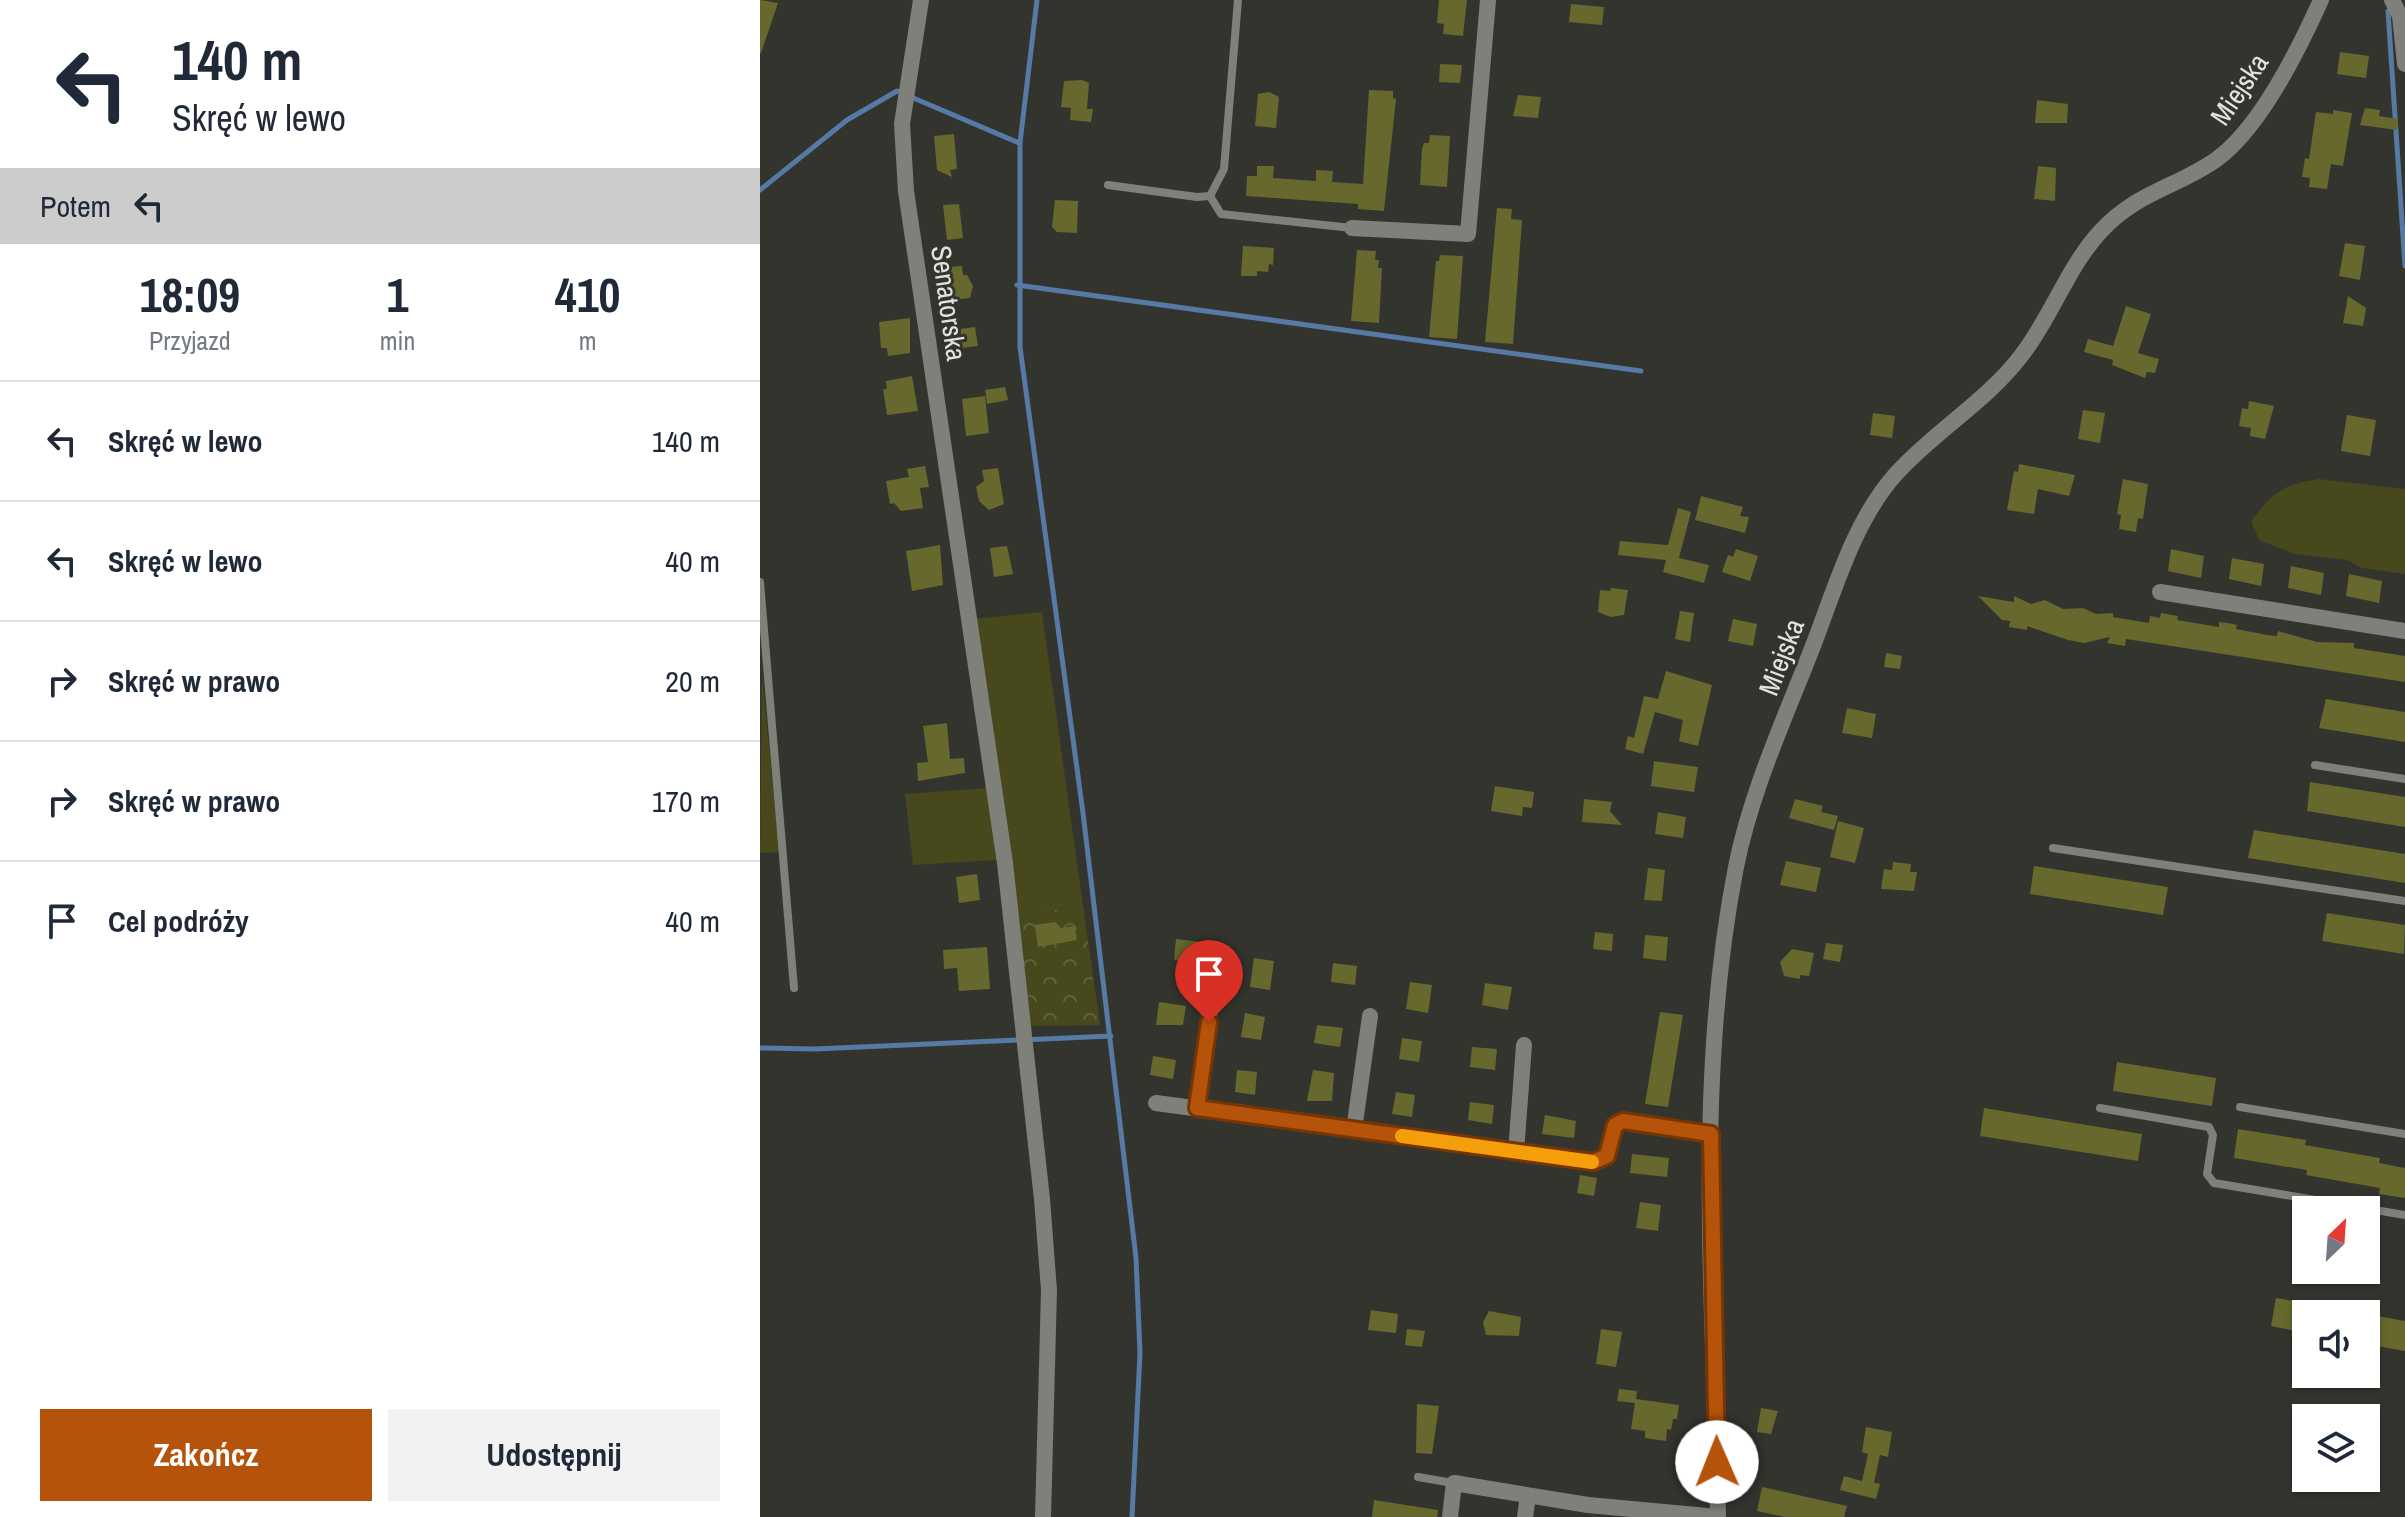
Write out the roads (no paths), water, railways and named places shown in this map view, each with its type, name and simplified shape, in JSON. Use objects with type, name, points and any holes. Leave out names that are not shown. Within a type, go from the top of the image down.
[{"type":"street","name":"Senatorska","points":[[921,0],[904,104],[906,191],[1005,863],[1022,1025],[1049,1290],[1043,1517]]},
{"type":"street","points":[[1352,228],[1468,234],[1488,0]]},
{"type":"street","name":"Miejska","points":[[1718,1517],[1711,1134],[1719,975],[1743,838],[1786,714],[1874,503],[1912,457],[2021,357],[2100,232],[2146,194],[2217,159],[2243,133],[2283,71],[2321,0]]},
{"type":"street","points":[[2392,0],[2400,16],[2405,64]]},
{"type":"street","points":[[2160,592],[2405,631]]},
{"type":"street","points":[[1197,1108],[1212,993]]},
{"type":"street","points":[[1354,1130],[1370,1016]]},
{"type":"street","points":[[1516,1152],[1524,1045]]},
{"type":"street","points":[[1156,1103],[1601,1161],[1607,1156],[1615,1125],[1623,1121],[1711,1134]]},
{"type":"street","points":[[1450,1517],[1454,1483],[1528,1496],[1718,1517]]},
{"type":"street","points":[[1525,1517],[1528,1496]]},
{"type":"lane","points":[[1210,196],[1224,169],[1238,0]]},
{"type":"lane","points":[[1108,185],[1210,196]]},
{"type":"lane","points":[[1210,196],[1221,214],[1352,228]]},
{"type":"lane","points":[[760,582],[794,988]]},
{"type":"lane","points":[[2315,765],[2405,779]]},
{"type":"lane","points":[[2053,848],[2405,901]]},
{"type":"lane","points":[[2240,1107],[2405,1134]]},
{"type":"lane","points":[[2100,1108],[2209,1127],[2213,1135],[2207,1174],[2214,1183],[2405,1215]]},
{"type":"lane","points":[[1418,1477],[1454,1483]]},
{"type":"waterway","points":[[1037,0],[1020,143],[1020,347],[1083,813],[1136,1258],[1140,1353],[1132,1517]]},
{"type":"waterway","points":[[2388,11],[2405,266]]},
{"type":"waterway","points":[[760,190],[847,120],[897,91],[1019,143]]},
{"type":"waterway","points":[[1017,285],[1641,371]]},
{"type":"waterway","points":[[760,1048],[815,1049],[1111,1036]]}]
